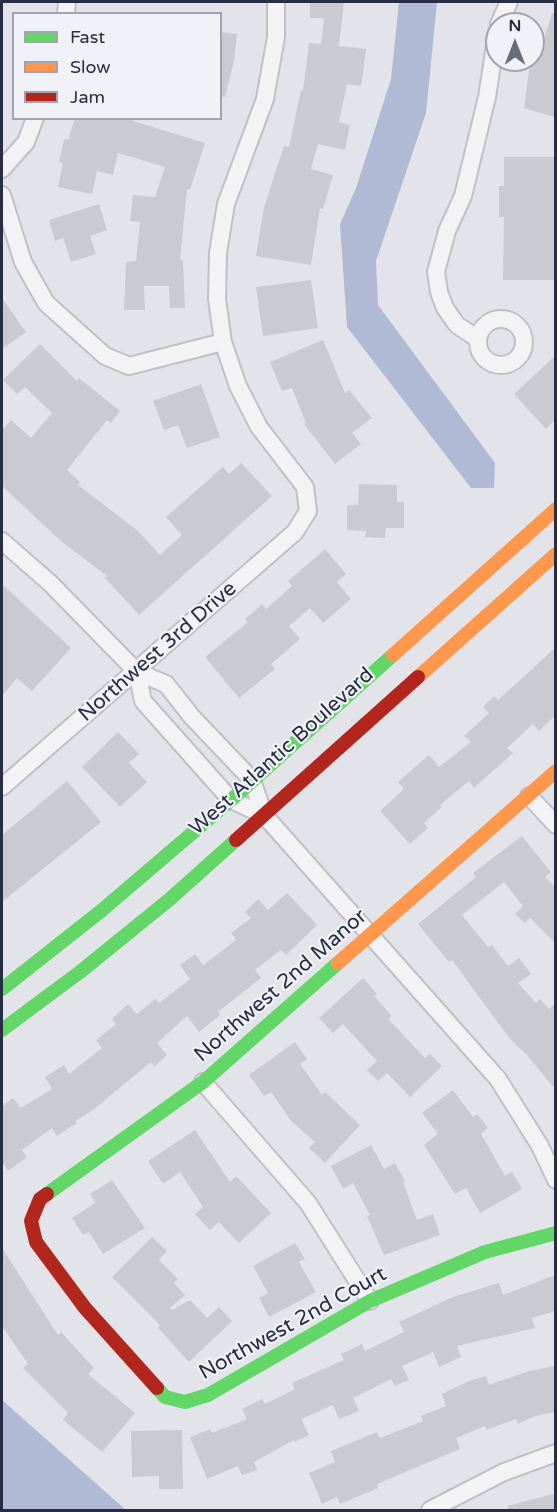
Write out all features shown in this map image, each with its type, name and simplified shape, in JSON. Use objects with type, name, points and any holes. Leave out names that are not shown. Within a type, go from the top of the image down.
[{"type":"main road","name":"West Atlantic Boulevard","points":[[2,989],[101,911],[231,800],[555,509]]},
{"type":"main road","name":"West Atlantic Boulevard","points":[[2,1030],[80,972],[170,899],[555,554]]},
{"type":"main road","name":"Northwest 2nd Manor","points":[[185,1402],[165,1396],[85,1308],[36,1242],[31,1221],[40,1199],[203,1082],[555,771]]},
{"type":"main road","name":"Northwest 2nd Court","points":[[185,1402],[208,1395],[370,1301],[485,1252],[555,1233]]},
{"type":"street","points":[[2,195],[23,262],[46,303],[105,356],[129,366],[223,342],[217,299],[218,253],[226,204],[265,99],[276,37],[276,2]]},
{"type":"street","points":[[478,339],[457,325],[445,308],[438,292],[436,272],[447,231],[463,196],[491,72]]},
{"type":"street","points":[[2,169],[26,142],[34,120]]},
{"type":"street","name":"Northwest 3rd Drive","points":[[2,788],[296,532],[308,511],[305,487],[259,427],[238,386],[223,342]]},
{"type":"street","points":[[2,541],[50,583],[137,672],[166,684],[192,717],[252,780],[264,815],[498,1079],[540,1146],[555,1180]]},
{"type":"street","points":[[137,672],[143,701],[231,800],[264,815]]},
{"type":"street","points":[[529,795],[555,825]]},
{"type":"street","points":[[203,1082],[308,1203],[370,1301]]},
{"type":"street","points":[[430,1510],[504,1472],[555,1453]]},
{"type":"water","points":[[399,2],[437,2],[426,113],[376,261],[378,305],[495,463],[494,488],[471,488],[347,327],[340,224],[356,188],[391,79]]},
{"type":"water","points":[[2,1400],[126,1510],[2,1510]]},
{"type":"building","points":[[310,2],[344,2],[339,46],[366,49],[361,86],[347,84],[339,122],[350,125],[345,150],[318,144],[311,169],[333,175],[323,209],[320,208],[311,265],[256,256],[264,207],[284,146],[289,147],[301,90],[303,91],[309,43],[321,44],[324,18],[310,18]]},
{"type":"building","points":[[552,13],[555,14],[555,117],[524,108],[529,72],[545,72],[545,37]]},
{"type":"building","points":[[222,32],[237,34],[234,61],[225,97],[222,96]]},
{"type":"building","points":[[74,120],[133,120],[205,143],[190,190],[187,189],[180,260],[183,260],[185,308],[170,308],[169,286],[144,286],[145,310],[124,310],[126,262],[136,261],[140,222],[130,221],[133,195],[155,197],[165,167],[118,153],[113,175],[97,171],[92,194],[58,187],[63,163],[59,162],[64,139],[68,140]]},
{"type":"building","points":[[504,157],[555,157],[555,280],[503,280],[504,217],[499,217],[499,186],[504,186]]},
{"type":"building","points":[[99,204],[107,230],[90,236],[96,254],[71,262],[63,238],[55,241],[49,220]]},
{"type":"building","points":[[311,280],[318,328],[263,336],[256,287]]},
{"type":"building","points":[[2,298],[26,332],[2,349]]},
{"type":"building","points":[[323,340],[345,393],[349,390],[372,418],[352,433],[361,444],[335,464],[304,424],[306,423],[292,388],[282,391],[270,362]]},
{"type":"building","points":[[40,344],[77,381],[79,378],[120,411],[111,423],[107,420],[67,470],[80,482],[78,485],[138,531],[160,555],[182,535],[166,517],[223,467],[229,474],[241,463],[272,496],[139,615],[105,578],[107,576],[62,542],[2,486],[2,430],[11,420],[31,438],[52,413],[25,387],[17,394],[3,380]]},
{"type":"building","points":[[555,356],[555,420],[546,429],[514,394]]},
{"type":"building","points":[[201,384],[220,437],[187,448],[178,425],[164,430],[153,401]]},
{"type":"building","points":[[359,484],[397,485],[397,502],[404,502],[404,528],[386,528],[385,538],[365,537],[366,531],[347,530],[347,505],[358,505]]},
{"type":"building","points":[[325,549],[346,574],[337,582],[351,599],[323,623],[310,608],[289,626],[300,639],[271,664],[275,669],[239,698],[205,657],[248,622],[245,619],[262,604],[266,609],[292,586],[288,581]]},
{"type":"building","points":[[2,584],[71,648],[32,691],[17,678],[2,696]]},
{"type":"building","points":[[555,648],[555,716],[539,731],[533,724],[507,748],[513,753],[474,788],[469,781],[440,805],[442,807],[424,823],[428,828],[410,844],[380,811],[404,789],[398,782],[429,755],[439,767],[471,742],[464,736],[489,713],[483,707],[494,696],[498,700]]},
{"type":"building","points":[[118,732],[139,754],[129,763],[147,782],[120,807],[82,767]]},
{"type":"building","points":[[67,781],[101,822],[2,902],[2,835]]},
{"type":"building","points":[[522,836],[551,872],[545,877],[555,887],[555,943],[530,918],[525,923],[515,914],[523,906],[504,882],[462,915],[488,947],[492,945],[508,966],[519,958],[531,974],[518,983],[536,1003],[540,999],[549,1009],[555,1003],[555,1089],[527,1055],[510,1039],[452,960],[449,962],[418,924],[476,877],[473,873]]},
{"type":"building","points":[[287,893],[317,925],[286,955],[281,950],[255,970],[261,978],[218,1012],[220,1015],[199,1032],[187,1016],[157,1043],[167,1055],[154,1067],[151,1062],[93,1110],[75,1121],[77,1123],[57,1136],[52,1128],[22,1150],[27,1157],[8,1171],[2,1162],[2,1106],[13,1098],[21,1108],[52,1089],[45,1077],[64,1065],[69,1074],[102,1048],[96,1040],[116,1024],[112,1019],[128,1004],[137,1014],[155,999],[159,1003],[190,979],[180,965],[195,954],[203,965],[236,940],[231,933],[251,918],[245,912],[258,899],[268,910]]},
{"type":"building","points":[[363,978],[377,994],[374,996],[392,1016],[388,1019],[425,1058],[430,1054],[442,1066],[410,1097],[387,1073],[378,1081],[367,1070],[377,1061],[343,1024],[333,1033],[319,1018]]},
{"type":"building","points":[[295,1042],[307,1059],[300,1064],[322,1095],[325,1092],[360,1125],[325,1163],[309,1148],[315,1142],[291,1121],[271,1092],[264,1096],[249,1075]]},
{"type":"building","points":[[453,1090],[473,1117],[477,1114],[488,1128],[481,1134],[505,1176],[512,1172],[522,1189],[480,1213],[466,1188],[455,1194],[424,1145],[438,1134],[422,1113]]},
{"type":"building","points":[[195,1130],[230,1182],[236,1176],[271,1213],[239,1243],[219,1222],[210,1230],[195,1214],[203,1207],[180,1172],[163,1184],[148,1161]]},
{"type":"building","points":[[371,1145],[384,1169],[395,1163],[405,1181],[403,1182],[417,1220],[433,1214],[440,1235],[384,1255],[367,1216],[370,1215],[353,1183],[343,1189],[331,1166]]},
{"type":"building","points":[[112,1180],[145,1228],[103,1254],[89,1232],[83,1235],[72,1218],[95,1203],[90,1194]]},
{"type":"building","points":[[152,1237],[167,1251],[159,1260],[178,1279],[174,1283],[185,1295],[170,1308],[172,1310],[190,1300],[207,1318],[219,1307],[232,1321],[189,1362],[158,1328],[160,1325],[112,1277]]},
{"type":"building","points":[[295,1243],[305,1259],[299,1262],[316,1292],[269,1317],[259,1298],[268,1293],[253,1266]]},
{"type":"building","points":[[2,1248],[58,1335],[61,1332],[94,1368],[88,1374],[135,1413],[102,1452],[63,1420],[68,1413],[23,1368],[28,1364],[2,1326]]},
{"type":"building","points":[[555,1275],[555,1311],[532,1318],[535,1328],[457,1346],[461,1357],[439,1367],[433,1352],[402,1366],[409,1380],[395,1386],[391,1379],[353,1398],[359,1411],[339,1419],[333,1405],[301,1419],[309,1435],[295,1442],[294,1440],[254,1462],[257,1470],[242,1475],[238,1466],[207,1479],[190,1437],[210,1429],[212,1433],[247,1419],[242,1409],[262,1399],[265,1404],[295,1389],[292,1383],[344,1360],[341,1354],[362,1344],[365,1351],[404,1332],[399,1322],[453,1297],[499,1283],[503,1295]]},
{"type":"building","points":[[555,1366],[555,1412],[535,1416],[518,1424],[516,1419],[486,1430],[485,1426],[456,1438],[460,1449],[377,1484],[378,1488],[340,1504],[337,1497],[322,1504],[309,1473],[335,1462],[331,1451],[377,1432],[380,1438],[423,1421],[421,1416],[446,1406],[442,1394],[469,1381],[486,1376],[489,1385],[529,1371]]},
{"type":"building","points":[[182,1430],[183,1489],[159,1489],[159,1476],[132,1477],[131,1431]]},
{"type":"building","points":[[553,1494],[555,1510],[508,1510],[507,1506]]},
{"type":"traffic: fast","points":[[2,989],[101,911],[231,800],[393,655]]},
{"type":"traffic: fast","points":[[2,1030],[80,972],[170,899],[236,840]]},
{"type":"traffic: fast","points":[[47,1194],[203,1082],[338,963]]},
{"type":"traffic: fast","points":[[157,1388],[165,1397],[185,1402],[208,1395],[370,1301],[485,1252],[556,1233]]},
{"type":"traffic: slow","points":[[393,655],[556,509]]},
{"type":"traffic: slow","points":[[418,677],[556,554]]},
{"type":"traffic: slow","points":[[338,963],[556,771]]},
{"type":"traffic: jam","points":[[236,840],[418,677]]},
{"type":"traffic: jam","points":[[47,1194],[40,1199],[31,1221],[36,1242],[85,1308],[157,1388]]}]
